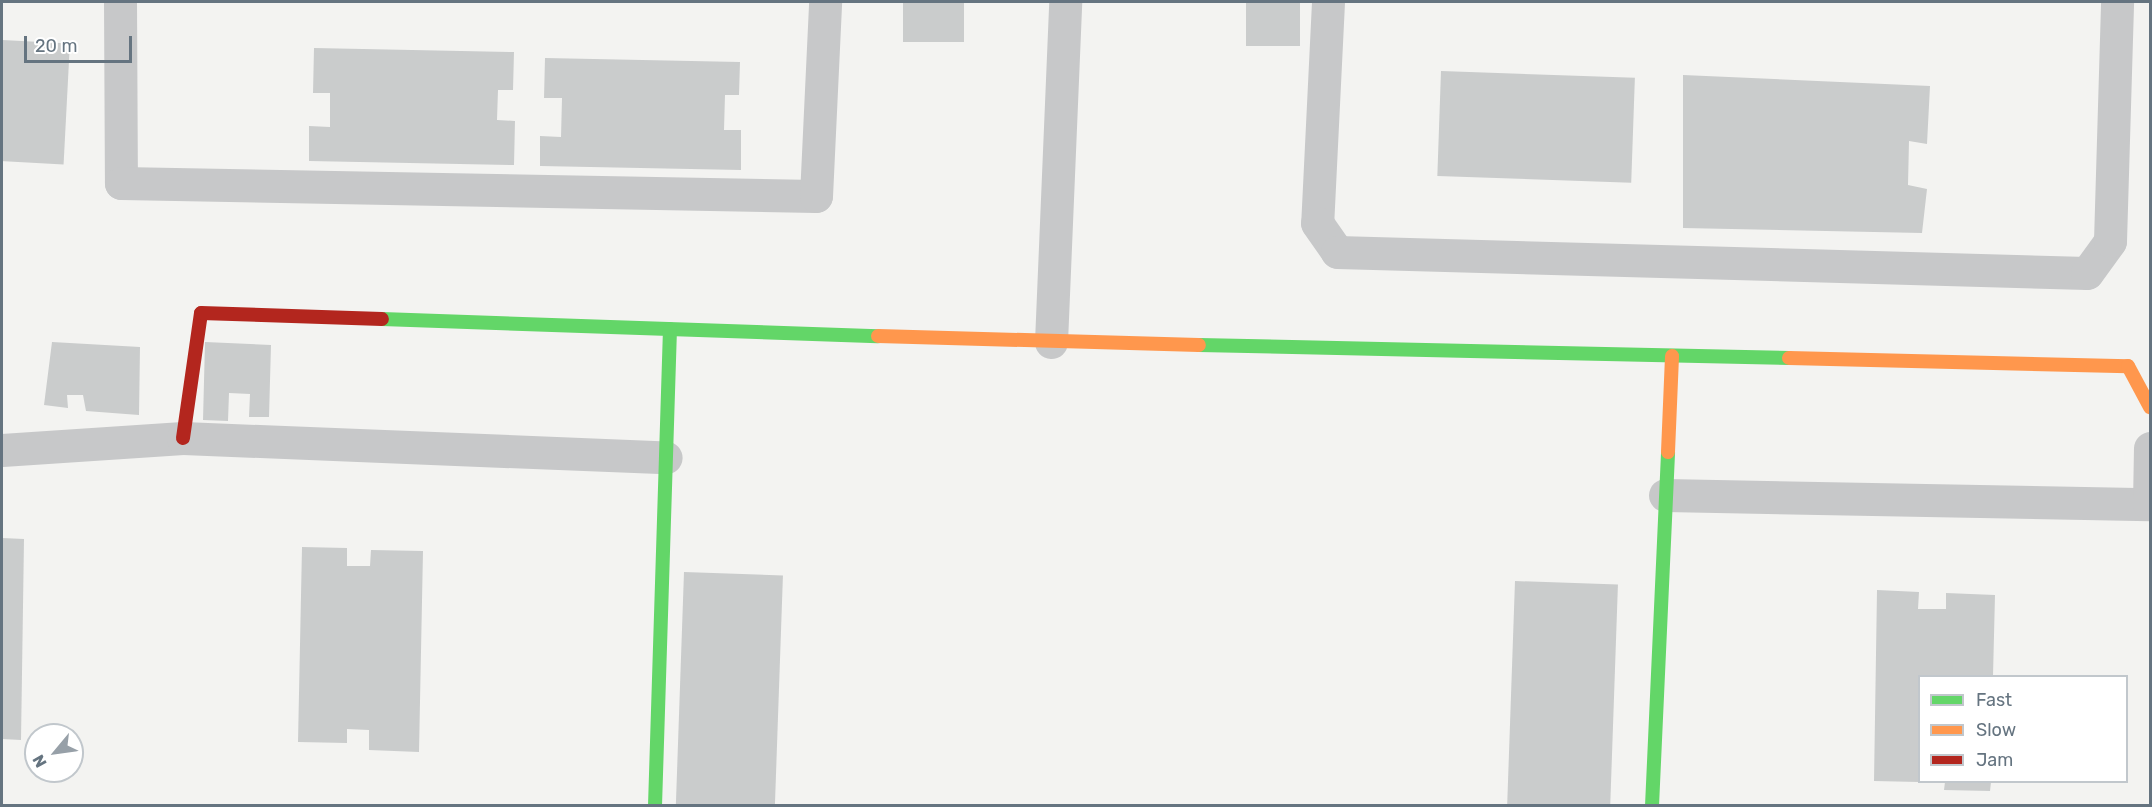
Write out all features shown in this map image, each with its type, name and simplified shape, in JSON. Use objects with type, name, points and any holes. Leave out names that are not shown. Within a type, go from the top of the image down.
[{"type":"street","points":[[120,2],[121,183],[816,196],[825,2]]},
{"type":"street","points":[[1051,342],[1065,2]]},
{"type":"street","points":[[1328,2],[1317,223],[1337,252],[2087,273],[2110,241],[2117,2]]},
{"type":"street","points":[[183,438],[201,313],[1051,342],[2128,366],[2151,407]]},
{"type":"street","points":[[655,806],[670,329]]},
{"type":"street","points":[[1652,806],[1672,356]]},
{"type":"street","points":[[2,450],[183,438],[666,457]]},
{"type":"street","points":[[1665,495],[2150,504],[2151,448]]},
{"type":"building","points":[[903,2],[964,2],[964,42],[903,42]]},
{"type":"building","points":[[1246,2],[1300,2],[1300,46],[1246,46]]},
{"type":"building","points":[[2,40],[70,44],[64,164],[2,161]]},
{"type":"building","points":[[314,48],[514,52],[513,90],[498,90],[497,120],[515,121],[514,165],[309,161],[309,126],[330,127],[330,93],[313,93]]},
{"type":"building","points":[[545,58],[740,62],[739,95],[725,95],[724,130],[741,130],[741,170],[540,166],[540,136],[561,137],[562,98],[544,98]]},
{"type":"building","points":[[1441,71],[1635,78],[1631,183],[1437,176]]},
{"type":"building","points":[[1683,75],[1930,86],[1927,144],[1909,141],[1908,185],[1927,189],[1922,233],[1683,228]]},
{"type":"building","points":[[52,342],[140,347],[139,415],[86,411],[83,395],[67,395],[68,408],[44,405]]},
{"type":"building","points":[[205,342],[271,345],[269,417],[249,417],[250,394],[229,393],[228,421],[203,420]]},
{"type":"building","points":[[2,538],[24,539],[21,740],[2,739]]},
{"type":"building","points":[[302,547],[347,548],[347,566],[370,566],[371,550],[423,551],[419,752],[369,750],[369,730],[347,729],[347,743],[298,742]]},
{"type":"building","points":[[684,572],[783,575],[775,806],[676,806]]},
{"type":"building","points":[[1515,581],[1618,585],[1610,806],[1507,806]]},
{"type":"building","points":[[1877,590],[1919,592],[1918,609],[1946,609],[1946,593],[1995,595],[1993,675],[1918,675],[1918,782],[1874,781]]},
{"type":"building","points":[[1945,783],[1991,783],[1990,791],[1944,790]]},
{"type":"traffic: fast","points":[[382,319],[878,336]]},
{"type":"traffic: fast","points":[[655,806],[670,329]]},
{"type":"traffic: fast","points":[[1199,345],[1789,358]]},
{"type":"traffic: fast","points":[[1652,806],[1668,452]]},
{"type":"traffic: slow","points":[[878,336],[1199,345]]},
{"type":"traffic: slow","points":[[1668,452],[1672,356]]},
{"type":"traffic: slow","points":[[1789,358],[2128,366],[2150,407]]},
{"type":"traffic: jam","points":[[183,438],[201,313],[382,319]]}]
